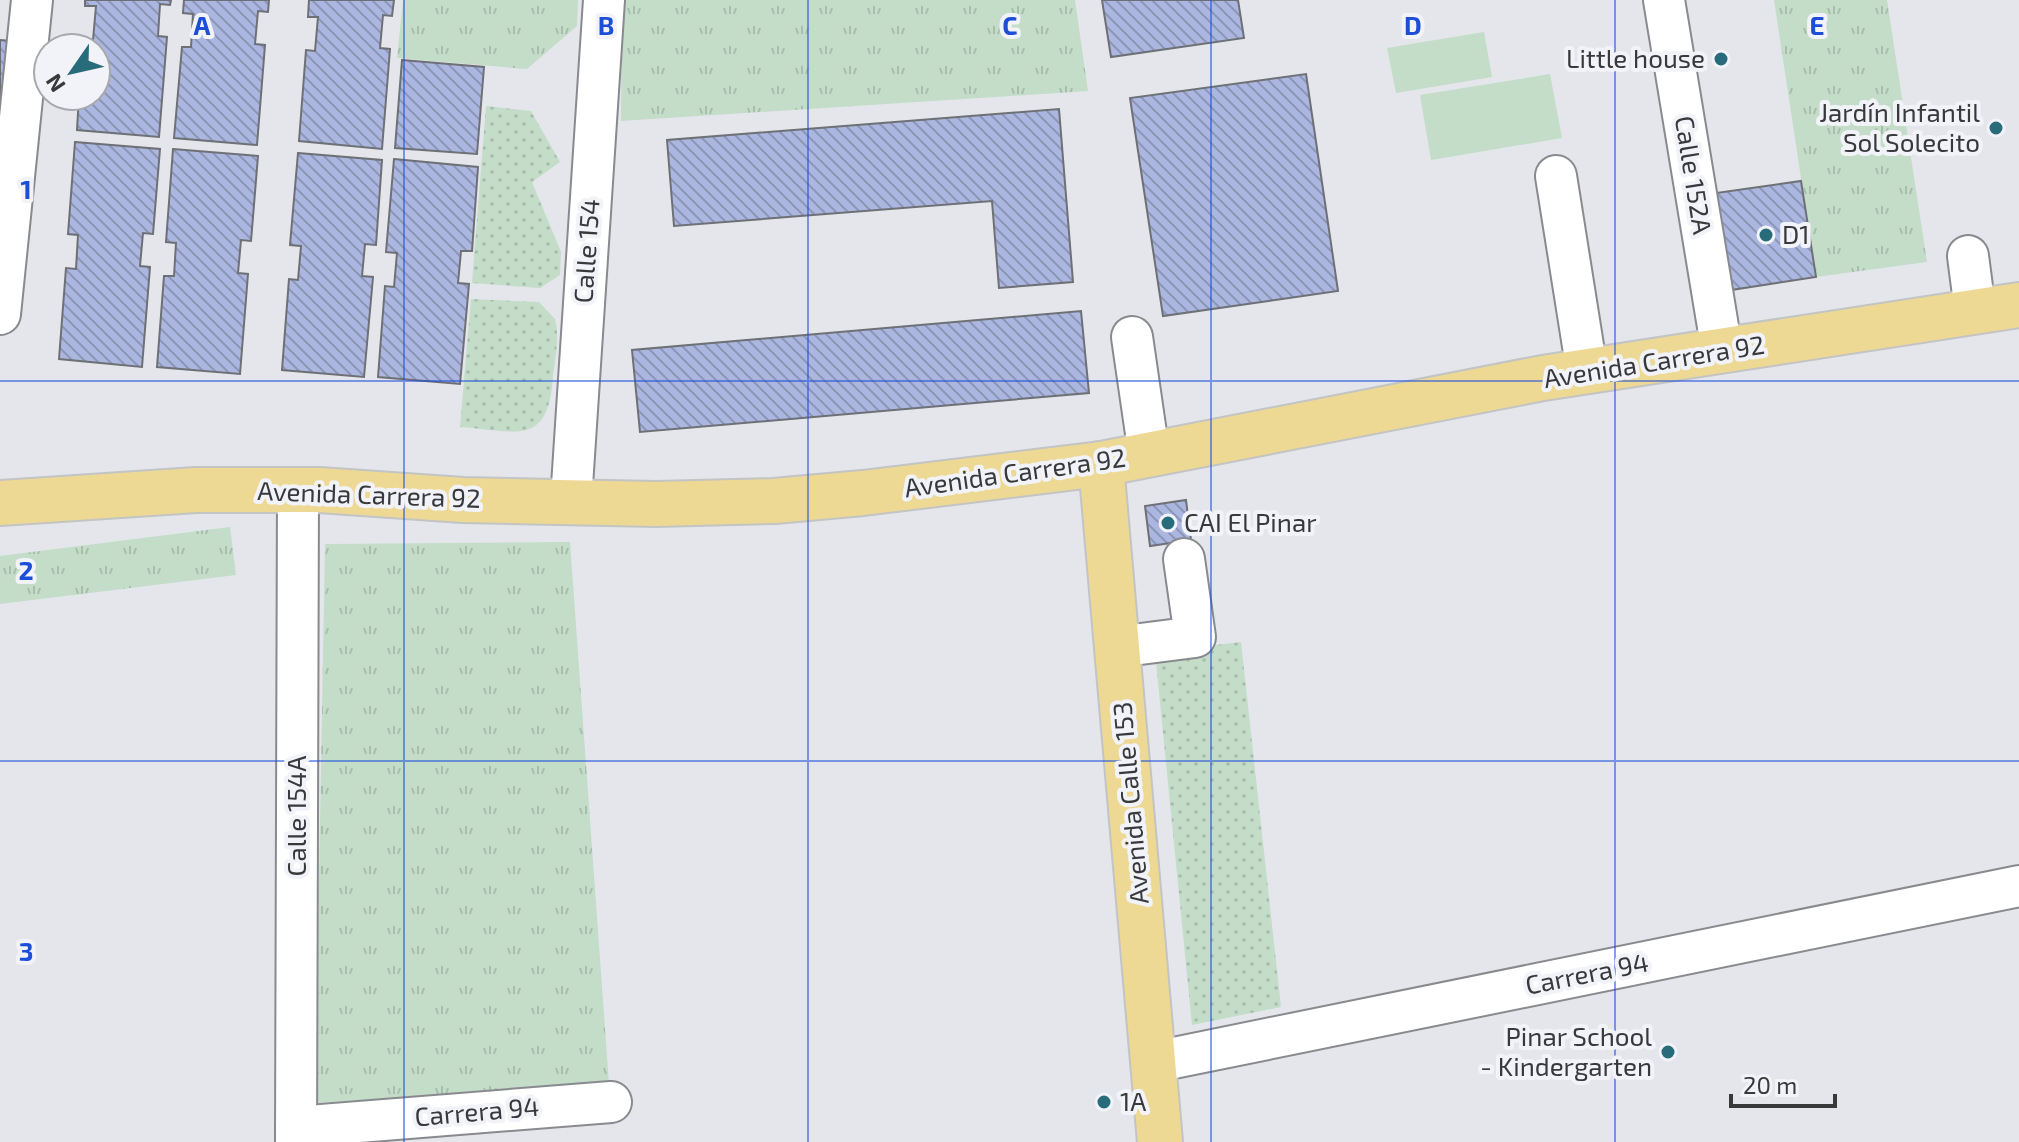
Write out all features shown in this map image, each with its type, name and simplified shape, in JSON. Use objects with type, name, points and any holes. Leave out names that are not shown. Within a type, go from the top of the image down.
[{"type":"main road","name":"Avenida Carrera 92","points":[[0,503],[196,490],[298,490],[447,499],[774,501],[1101,464],[1587,371],[2019,305]]},
{"type":"main road","name":"Avenida Calle 153","points":[[1101,464],[1160,1142]]},
{"type":"street","points":[[0,314],[32,0]]},
{"type":"street","name":"Calle 154","points":[[571,501],[604,0]]},
{"type":"street","name":"Calle 152A","points":[[1664,0],[1722,351]]},
{"type":"street","points":[[1556,176],[1587,371]]},
{"type":"street","points":[[1968,256],[1975,310]]},
{"type":"street","points":[[1132,337],[1149,454]]},
{"type":"street","name":"Calle 154A","points":[[296,1134],[298,490]]},
{"type":"street","points":[[1117,647],[1195,637],[1184,559]]},
{"type":"street","name":"Carrera 94","points":[[1154,1062],[2019,886]]},
{"type":"street","name":"Carrera 94","points":[[296,1134],[535,1125],[611,1102]]},
{"type":"green space","points":[[403,0],[578,0],[577,26],[527,69],[397,58]]},
{"type":"green space","points":[[622,0],[1075,0],[1088,91],[621,121]]},
{"type":"green space","points":[[1774,0],[1887,0],[1927,262],[1816,277]]},
{"type":"green space","points":[[1484,32],[1492,77],[1396,93],[1387,48]]},
{"type":"green space","points":[[1550,74],[1562,138],[1431,160],[1420,95]]},
{"type":"green space","points":[[486,106],[531,111],[560,162],[532,182],[561,252],[560,275],[540,288],[472,283]]},
{"type":"green space","points":[[471,299],[539,302],[555,319],[557,340],[550,399],[545,415],[537,425],[514,432],[460,427]]},
{"type":"green space","points":[[230,527],[236,575],[0,604],[0,556]]},
{"type":"green space","points":[[570,542],[609,1084],[315,1103],[325,544]]},
{"type":"green space","points":[[1241,642],[1281,1007],[1192,1025],[1155,652]]},
{"type":"building","points":[[85,0],[171,0],[170,5],[160,4],[158,36],[167,37],[159,137],[77,130],[78,112],[112,112],[112,32],[94,32],[96,6],[85,6]]},
{"type":"building","points":[[184,0],[269,0],[268,12],[258,11],[255,44],[265,45],[257,145],[174,138],[182,47],[191,47],[193,14],[183,13]]},
{"type":"building","points":[[309,0],[394,0],[392,16],[383,15],[380,48],[390,49],[382,149],[299,141],[306,50],[315,51],[318,17],[308,17]]},
{"type":"building","points":[[1102,0],[1238,0],[1244,38],[1111,57]]},
{"type":"building","points":[[0,40],[23,42],[0,147]]},
{"type":"building","points":[[402,60],[484,67],[477,154],[395,148]]},
{"type":"building","points":[[1306,74],[1338,291],[1163,316],[1130,98]]},
{"type":"building","points":[[1059,109],[1073,282],[999,288],[992,201],[674,226],[667,140]]},
{"type":"building","points":[[75,142],[160,149],[153,234],[143,233],[140,266],[150,267],[142,367],[59,359],[66,268],[76,269],[78,235],[68,234]]},
{"type":"building","points":[[173,149],[258,156],[251,241],[241,240],[238,273],[248,274],[240,374],[157,367],[164,276],[174,276],[176,243],[166,242]]},
{"type":"building","points":[[298,153],[382,160],[376,245],[365,244],[362,276],[373,277],[364,377],[282,370],[289,279],[298,280],[301,246],[290,245]]},
{"type":"building","points":[[394,159],[478,167],[472,251],[461,251],[458,283],[469,284],[460,384],[378,377],[385,286],[394,287],[397,253],[386,252]]},
{"type":"building","name":"D1","points":[[1801,181],[1816,277],[1731,290],[1716,193]]},
{"type":"building","points":[[1081,311],[1089,393],[640,432],[632,350]]},
{"type":"building","name":"CAI El Pinar","points":[[1186,500],[1191,540],[1150,546],[1145,506]]},
{"type":"place","name":"Little house","points":[[1721,59]]},
{"type":"place","name":"Jardín Infantil Sol Solecito","points":[[1996,128]]},
{"type":"place","name":"D1","points":[[1766,235]]},
{"type":"place","name":"CAI El Pinar","points":[[1168,523]]},
{"type":"place","name":"Pinar School - Kindergarten","points":[[1668,1052]]},
{"type":"place","name":"1A","points":[[1104,1102]]}]
